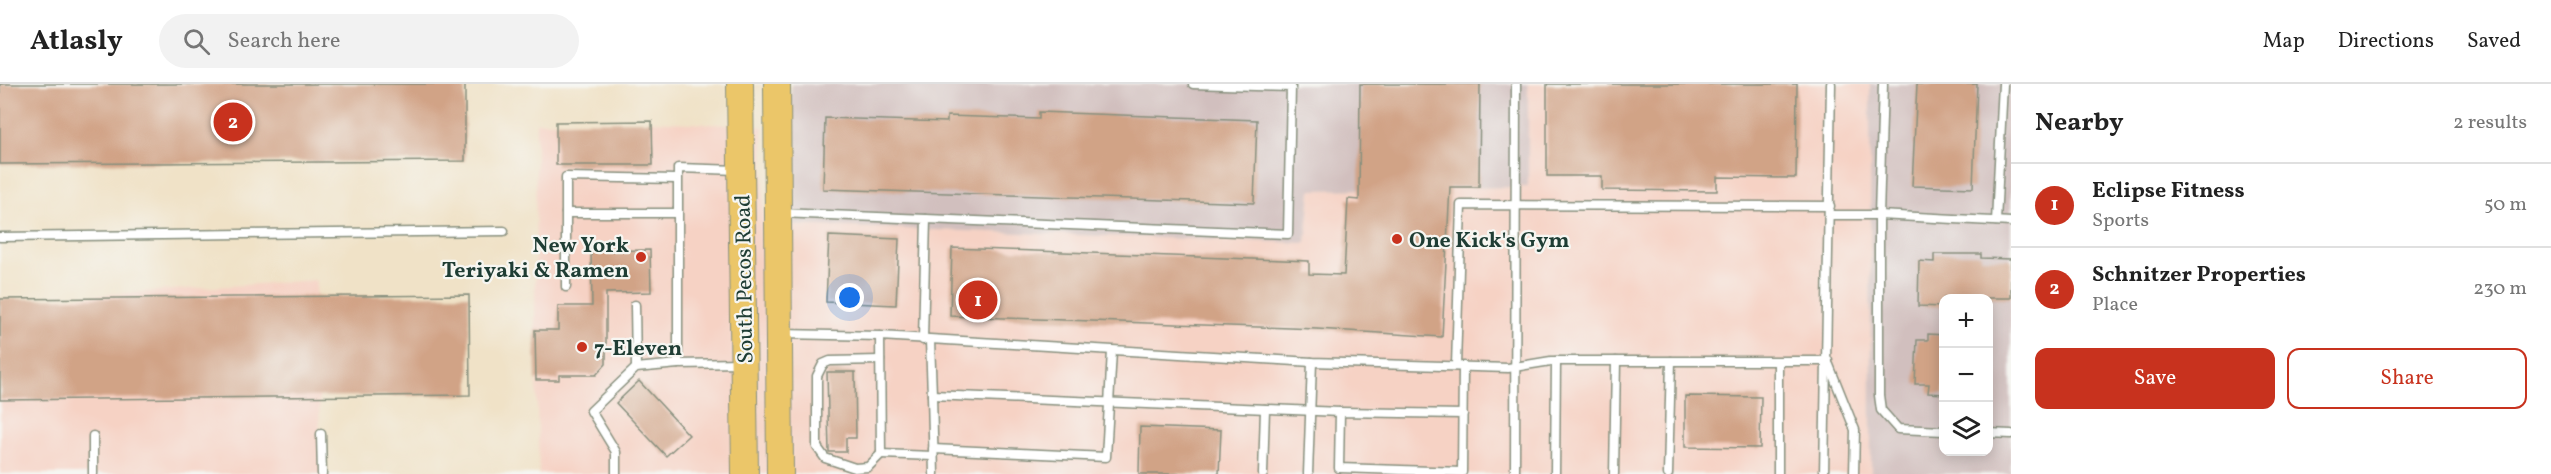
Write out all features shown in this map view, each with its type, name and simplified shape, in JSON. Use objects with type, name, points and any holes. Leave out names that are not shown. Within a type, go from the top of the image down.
[{"type":"main road","name":"South Pecos Road","points":[[740,84],[745,474]]},
{"type":"main road","name":"South Pecos Road","points":[[777,84],[780,474]]},
{"type":"lane","points":[[778,213],[1288,234],[1291,85],[1193,84]]},
{"type":"lane","points":[[1515,474],[1516,84]]},
{"type":"lane","points":[[1824,474],[1832,84]]},
{"type":"lane","points":[[1883,84],[1879,215],[1879,395],[1881,410],[1898,429],[1939,431]]},
{"type":"lane","points":[[1996,221],[2003,84]]},
{"type":"lane","points":[[678,363],[676,213],[678,168],[741,170]]},
{"type":"lane","points":[[567,286],[566,177],[677,179]]},
{"type":"lane","points":[[1340,412],[1339,468],[1462,472],[1461,205],[1516,204],[1830,211],[2011,222]]},
{"type":"lane","points":[[566,213],[676,213]]},
{"type":"lane","points":[[926,219],[926,340],[932,395],[934,474]]},
{"type":"lane","points":[[0,237],[504,231]]},
{"type":"lane","points":[[635,305],[636,368]]},
{"type":"lane","points":[[780,334],[880,336],[1312,362],[1460,366],[1515,366],[1556,361],[1828,361]]},
{"type":"lane","points":[[880,336],[881,454]]},
{"type":"lane","points":[[880,360],[830,361],[823,364],[817,376],[817,447],[825,458],[855,468],[868,467],[881,454],[933,452],[1106,457],[1112,351]]},
{"type":"lane","points":[[1555,474],[1556,361]]},
{"type":"lane","points":[[1614,474],[1616,361]]},
{"type":"lane","points":[[1668,474],[1671,361]]},
{"type":"lane","points":[[1828,361],[1855,430],[1854,474]]},
{"type":"lane","points":[[1308,474],[1312,362]]},
{"type":"lane","points":[[1778,362],[1778,474]]},
{"type":"lane","points":[[616,474],[616,452],[591,411],[636,368],[678,363],[744,363]]},
{"type":"lane","points":[[932,395],[1311,411],[1463,414]]},
{"type":"lane","points":[[1263,474],[1265,409]]},
{"type":"lane","points":[[1993,433],[2011,434]]},
{"type":"lane","points":[[321,434],[322,474]]},
{"type":"lane","points":[[93,436],[93,474]]},
{"type":"shaded area","points":[[791,84],[1528,84],[1528,187],[1311,190],[1306,243],[793,225]]},
{"type":"shaded area","points":[[1528,84],[1870,84],[1871,474],[539,474],[535,330],[536,122],[652,121],[763,127],[764,224],[1306,243],[1311,190],[1528,187]]},
{"type":"shaded area","points":[[1870,84],[2011,84],[2011,474],[1871,474]]},
{"type":"shaded area","points":[[316,280],[321,474],[0,474],[0,302]]},
{"type":"building","points":[[0,84],[465,84],[465,161],[0,164]]},
{"type":"building","points":[[1360,84],[1480,84],[1479,187],[1450,187],[1442,337],[1317,329],[950,316],[952,248],[1309,261],[1309,274],[1344,275],[1348,199],[1359,200]]},
{"type":"building","points":[[1547,84],[1797,84],[1796,178],[1717,177],[1717,191],[1602,190],[1602,176],[1547,176]]},
{"type":"building","points":[[1917,84],[1977,84],[1973,188],[1912,186]]},
{"type":"building","points":[[1039,112],[1257,120],[1254,203],[823,189],[825,118],[947,122],[947,116],[1039,119]]},
{"type":"building","points":[[652,121],[653,165],[556,165],[556,122]]},
{"type":"building","points":[[829,236],[899,239],[896,305],[826,302]]},
{"type":"building","points":[[650,250],[651,292],[606,293],[606,364],[596,375],[559,375],[559,380],[536,380],[535,330],[558,330],[558,306],[592,306],[591,251]]},
{"type":"building","points":[[1934,254],[1981,254],[1981,258],[2011,259],[2011,298],[1993,298],[1993,294],[1939,294],[1939,307],[1918,306],[1919,261],[1934,262]]},
{"type":"building","points":[[469,295],[470,395],[0,400],[0,299]]},
{"type":"building","points":[[1928,334],[1939,335],[1939,394],[1928,393],[1929,384],[1915,384],[1917,340],[1928,340]]},
{"type":"building","points":[[827,372],[855,372],[856,438],[846,438],[846,452],[829,452]]},
{"type":"building","points":[[639,381],[689,435],[666,456],[616,403]]},
{"type":"building","points":[[1685,396],[1761,397],[1760,448],[1685,447]]},
{"type":"building","points":[[1140,427],[1221,430],[1219,474],[1139,474]]},
{"type":"place","name":"Schnitzer Properties","points":[[233,122]]},
{"type":"place","name":"One Kick's Gym","points":[[1397,239]]},
{"type":"place","name":"New York Teriyaki & Ramen","points":[[641,257]]},
{"type":"place","name":"Eclipse Fitness","points":[[978,300]]},
{"type":"place","name":"7-Eleven","points":[[582,347]]}]
